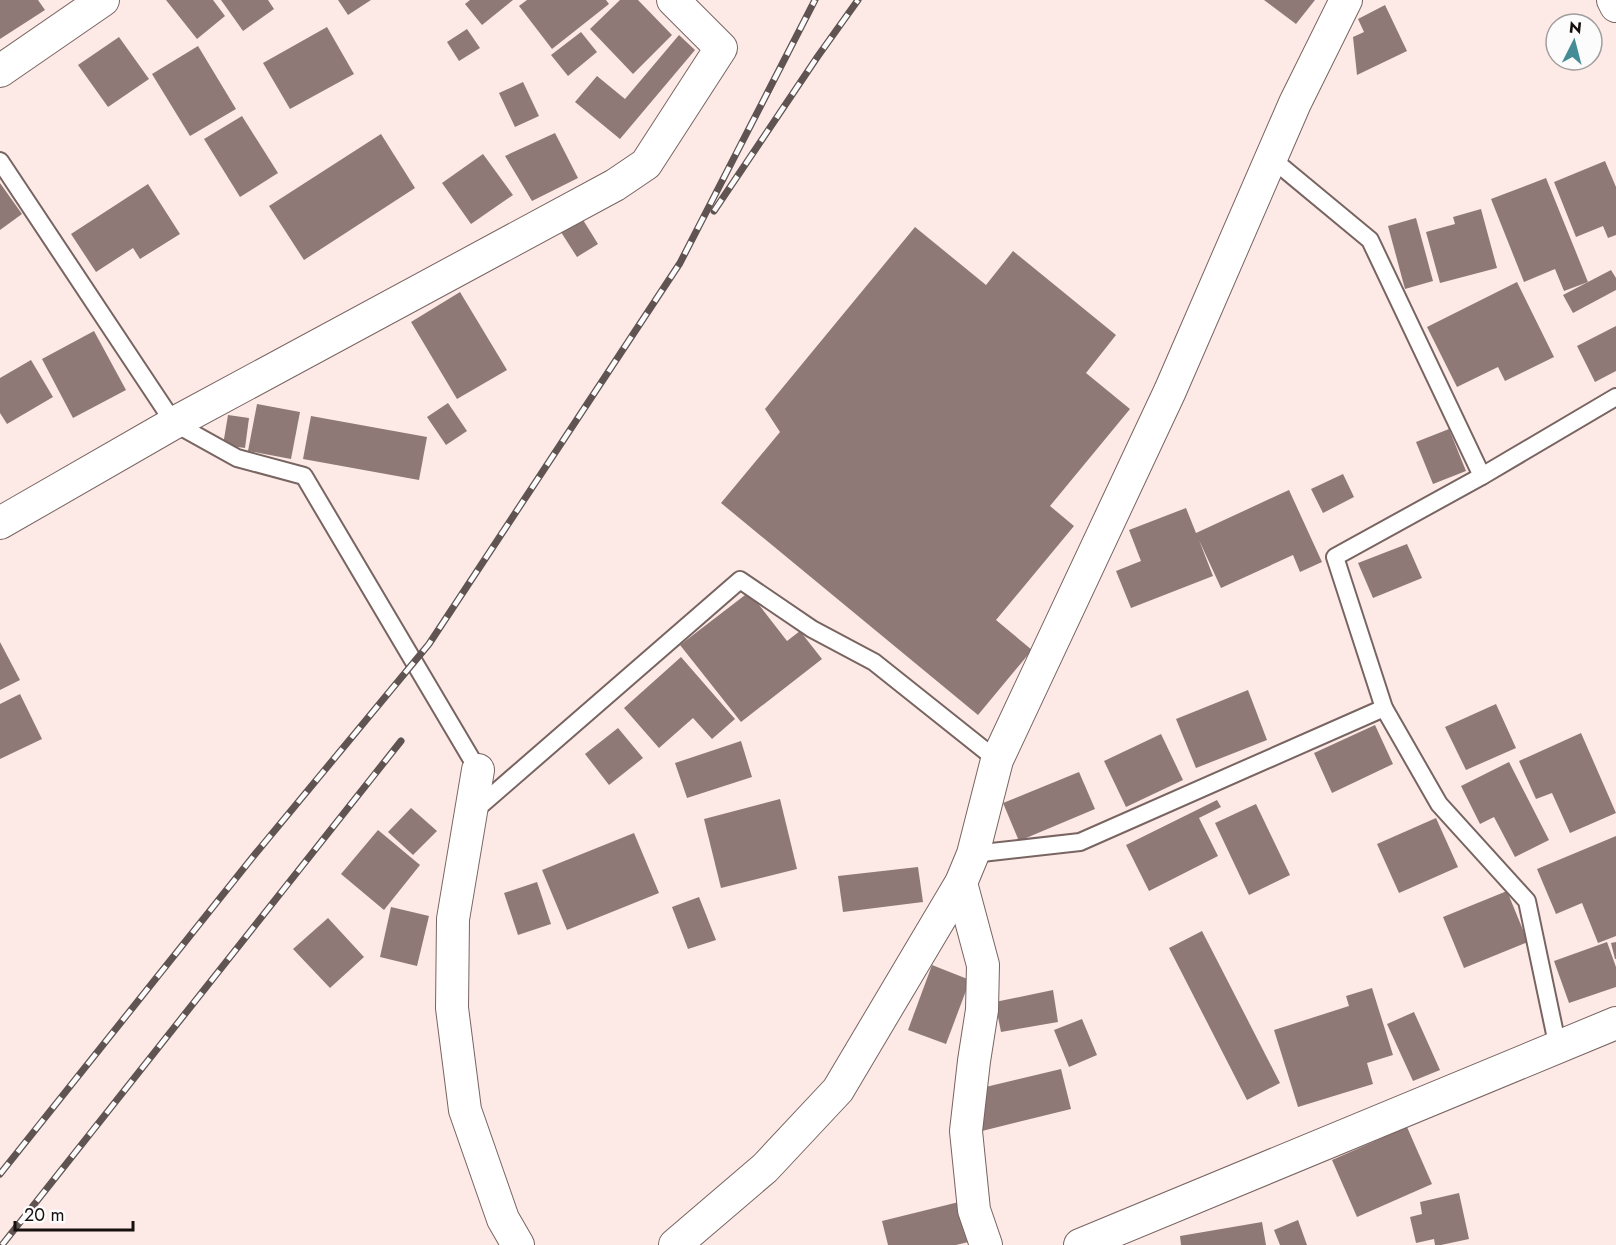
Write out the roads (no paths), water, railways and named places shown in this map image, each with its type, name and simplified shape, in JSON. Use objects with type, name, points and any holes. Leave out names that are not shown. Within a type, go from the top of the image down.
[{"type":"street","points":[[0,71],[103,0]]},
{"type":"street","points":[[0,524],[174,423],[615,185],[646,164],[721,48],[673,0]]},
{"type":"street","points":[[675,1245],[765,1168],[838,1090],[961,883],[973,854],[997,760],[1170,391],[1295,103],[1346,0]]},
{"type":"street","points":[[1612,0],[1616,6]]},
{"type":"street","points":[[478,770],[453,920],[453,1008],[465,1110],[503,1219],[518,1245]]},
{"type":"street","points":[[961,883],[983,964],[982,1010],[966,1131],[974,1210],[986,1245]]},
{"type":"street","points":[[1080,1245],[1616,1023]]},
{"type":"lane","points":[[1271,158],[1370,240],[1482,476]]},
{"type":"lane","points":[[0,161],[174,423],[237,458],[304,476],[478,770]]},
{"type":"lane","points":[[1558,1047],[1527,901],[1438,804],[1384,708],[1335,557],[1482,476],[1616,397]]},
{"type":"lane","points":[[470,815],[740,580],[812,629],[874,662],[997,760]]},
{"type":"lane","points":[[973,854],[1080,842],[1384,708]]},
{"type":"railway","points":[[0,1174],[256,853],[429,644],[680,263],[815,0]]},
{"type":"railway","points":[[714,211],[858,0]]},
{"type":"railway","points":[[2,1245],[401,741]]}]
